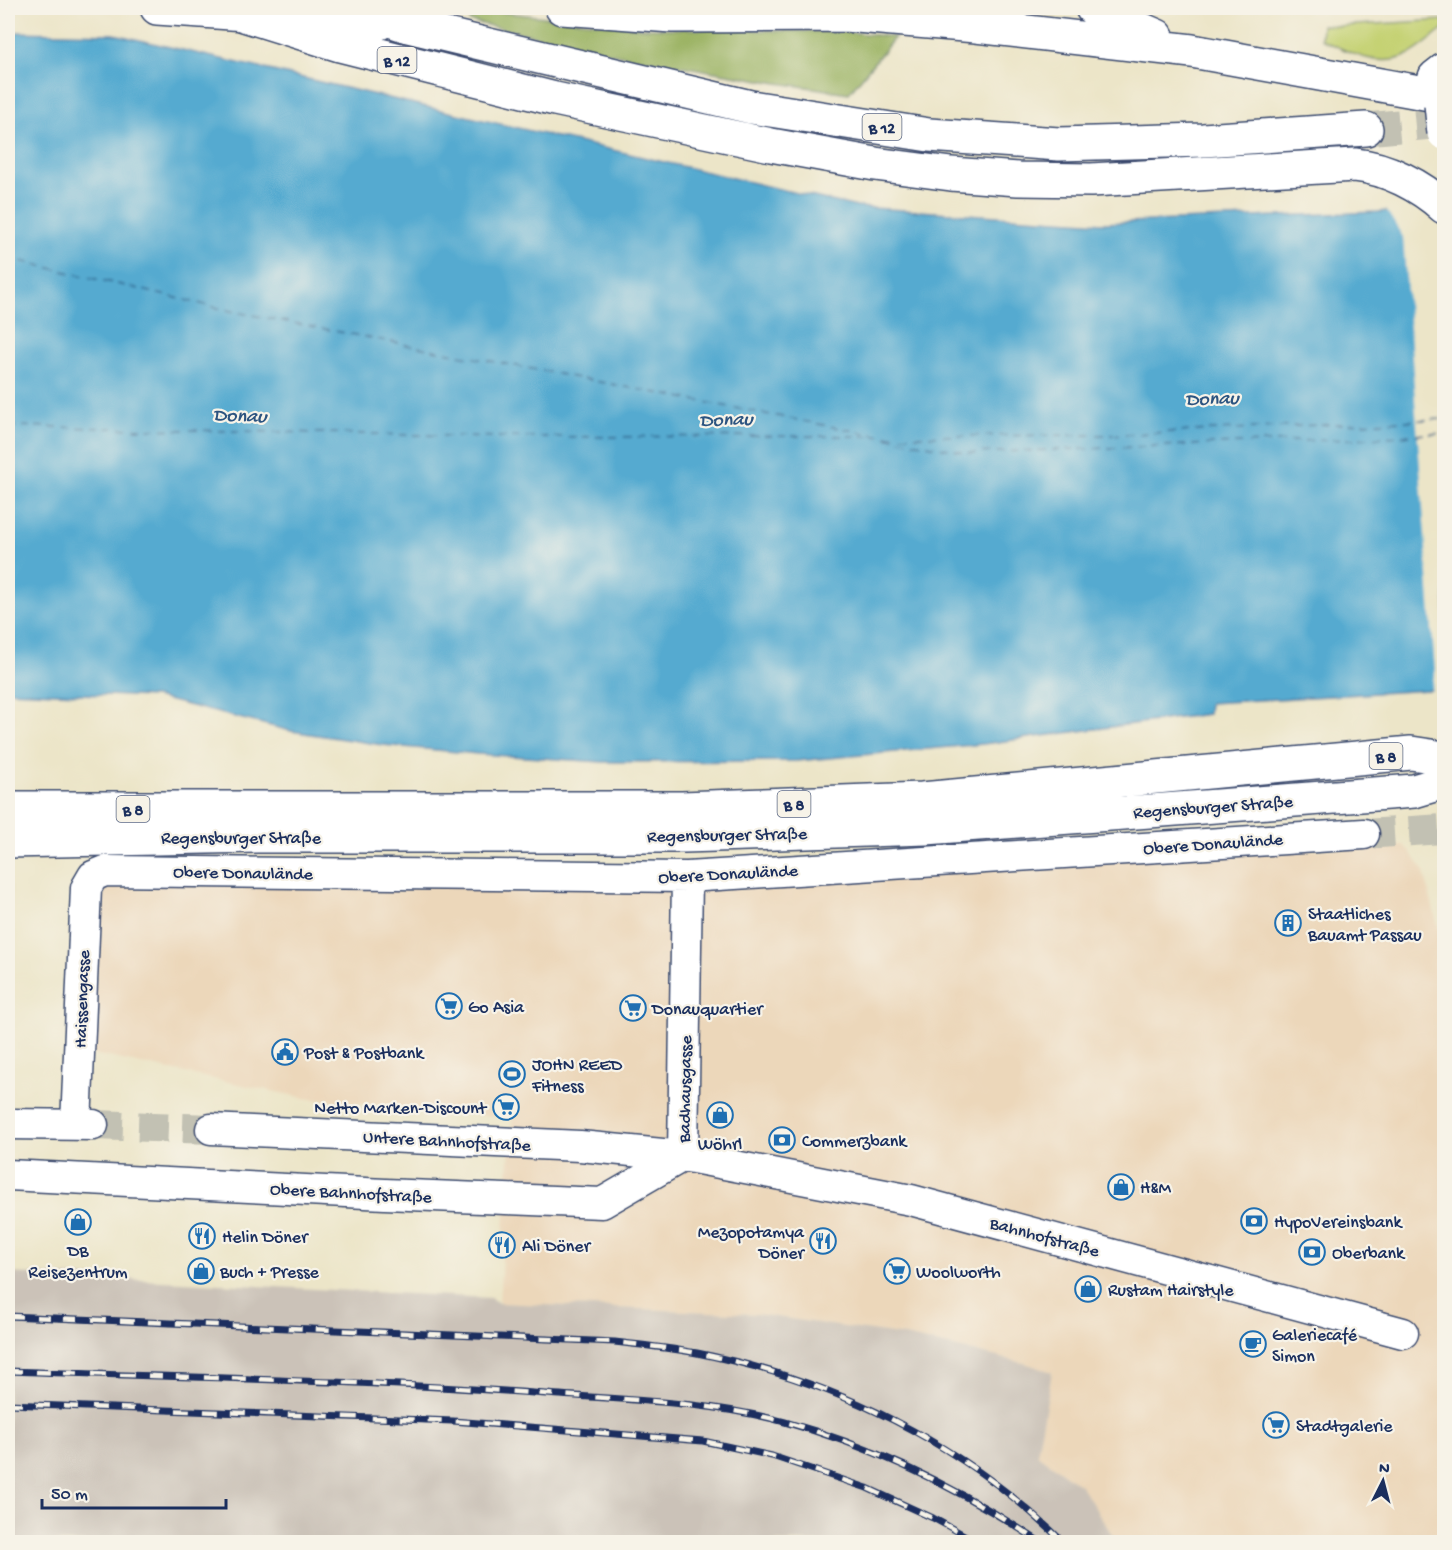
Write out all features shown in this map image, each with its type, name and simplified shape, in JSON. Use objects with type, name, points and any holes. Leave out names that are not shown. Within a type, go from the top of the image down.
[{"type":"main road","name":"B 12","points":[[157,8],[322,18],[408,26]]},
{"type":"main road","name":"B 12","points":[[354,8],[408,26],[751,107],[929,135],[1059,144],[1203,140],[1366,129]]},
{"type":"main road","points":[[562,8],[672,16],[845,15],[976,26],[1192,51],[1439,100]]},
{"type":"main road","points":[[1092,8],[1192,51]]},
{"type":"main road","name":"B 12","points":[[241,14],[340,45],[555,99],[771,145],[875,164],[951,174],[1018,179],[1091,180],[1334,165],[1367,166],[1402,179],[1444,207]]},
{"type":"main road","name":"Regensburger Straße","points":[[8,841],[258,823],[922,799],[1411,753],[1444,758]]},
{"type":"main road","name":"Regensburger Straße","points":[[8,808],[258,823],[684,836],[926,828],[1414,791],[1444,782]]},
{"type":"street","name":"Obere Donaulände","points":[[93,876],[115,870],[687,877],[1364,834]]},
{"type":"street","name":"Haissengasse","points":[[8,1124],[85,1125],[86,893],[88,880],[93,876]]},
{"type":"street","name":"Badhausgasse","points":[[683,1156],[687,877]]},
{"type":"street","name":"Untere Bahnhofstraße","points":[[211,1129],[580,1146],[683,1156]]},
{"type":"street","name":"Obere Bahnhofstraße","points":[[8,1175],[602,1203],[683,1156]]},
{"type":"street","name":"Bahnhofstraße","points":[[683,1156],[911,1200],[1403,1333]]},
{"type":"shaded area","points":[[1404,845],[1423,869],[1443,946],[1444,1542],[1117,1542],[1081,1486],[1037,1454],[1052,1372],[1024,1363],[905,1336],[756,1314],[499,1303],[512,1118],[310,1099],[89,1053],[105,879],[1223,855]]},
{"type":"shaded area","points":[[8,1273],[490,1298],[499,1303],[756,1314],[905,1336],[1024,1363],[1052,1372],[1037,1454],[1081,1486],[1117,1542],[8,1542]]},
{"type":"green space","points":[[474,9],[645,28],[848,32],[895,37],[849,93],[777,83],[619,55],[469,21]]},
{"type":"green space","points":[[1444,20],[1444,29],[1416,51],[1384,61],[1362,57],[1321,39],[1322,25]]},
{"type":"water","name":"Donau","points":[[8,32],[114,34],[857,207],[1103,223],[1378,212],[1444,205],[1444,689],[1209,703],[1208,714],[983,744],[796,761],[603,762],[383,745],[291,731],[155,697],[8,691]]},
{"type":"pier","points":[[1444,202],[1444,692],[1431,693],[1435,670],[1403,237],[1385,208]]},
{"type":"ferry route","points":[[8,258],[231,311],[969,453],[1354,439],[1444,433]]},
{"type":"ferry route","points":[[887,436],[1111,435],[1444,419]]},
{"type":"ferry route","points":[[8,426],[502,437],[876,436]]},
{"type":"tunnel","points":[[1366,129],[1444,122]]},
{"type":"tunnel","points":[[1364,834],[1444,829]]},
{"type":"tunnel","points":[[93,1125],[211,1129]]},
{"type":"railway","points":[[8,1316],[615,1342],[697,1353],[798,1380],[894,1420],[983,1474],[1063,1542]]},
{"type":"railway","points":[[8,1371],[412,1385],[696,1405],[785,1422],[885,1457],[949,1488],[1040,1542]]},
{"type":"railway","points":[[8,1404],[453,1421],[703,1441],[772,1456],[867,1488],[933,1518],[977,1542]]},
{"type":"place","name":"Staatliches Bauamt Passau","points":[[1288,923]]},
{"type":"place","name":"Go Asia","points":[[449,1006]]},
{"type":"place","name":"Donauquartier","points":[[633,1008]]},
{"type":"place","name":"Post & Postbank","points":[[285,1052]]},
{"type":"place","name":"JOHN REED Fitness","points":[[512,1074]]},
{"type":"place","name":"Netto Marken-Discount","points":[[506,1107]]},
{"type":"place","name":"Wöhrl","points":[[720,1115]]},
{"type":"place","name":"Commerzbank","points":[[782,1140]]},
{"type":"place","name":"H&M","points":[[1121,1187]]},
{"type":"place","name":"HypoVereinsbank","points":[[1254,1221]]},
{"type":"place","name":"DB Reisezentrum","points":[[78,1222]]},
{"type":"place","name":"Helin Döner","points":[[202,1236]]},
{"type":"place","name":"Mezopotamya Döner","points":[[823,1241]]},
{"type":"place","name":"Ali Döner","points":[[502,1245]]},
{"type":"place","name":"Oberbank","points":[[1312,1252]]},
{"type":"place","name":"Buch + Presse","points":[[201,1271]]},
{"type":"place","name":"Woolworth","points":[[897,1271]]},
{"type":"place","name":"Rustam Hairstyle","points":[[1088,1289]]},
{"type":"place","name":"Galeriecafé Simon","points":[[1253,1344]]},
{"type":"place","name":"Stadtgalerie","points":[[1276,1425]]}]
